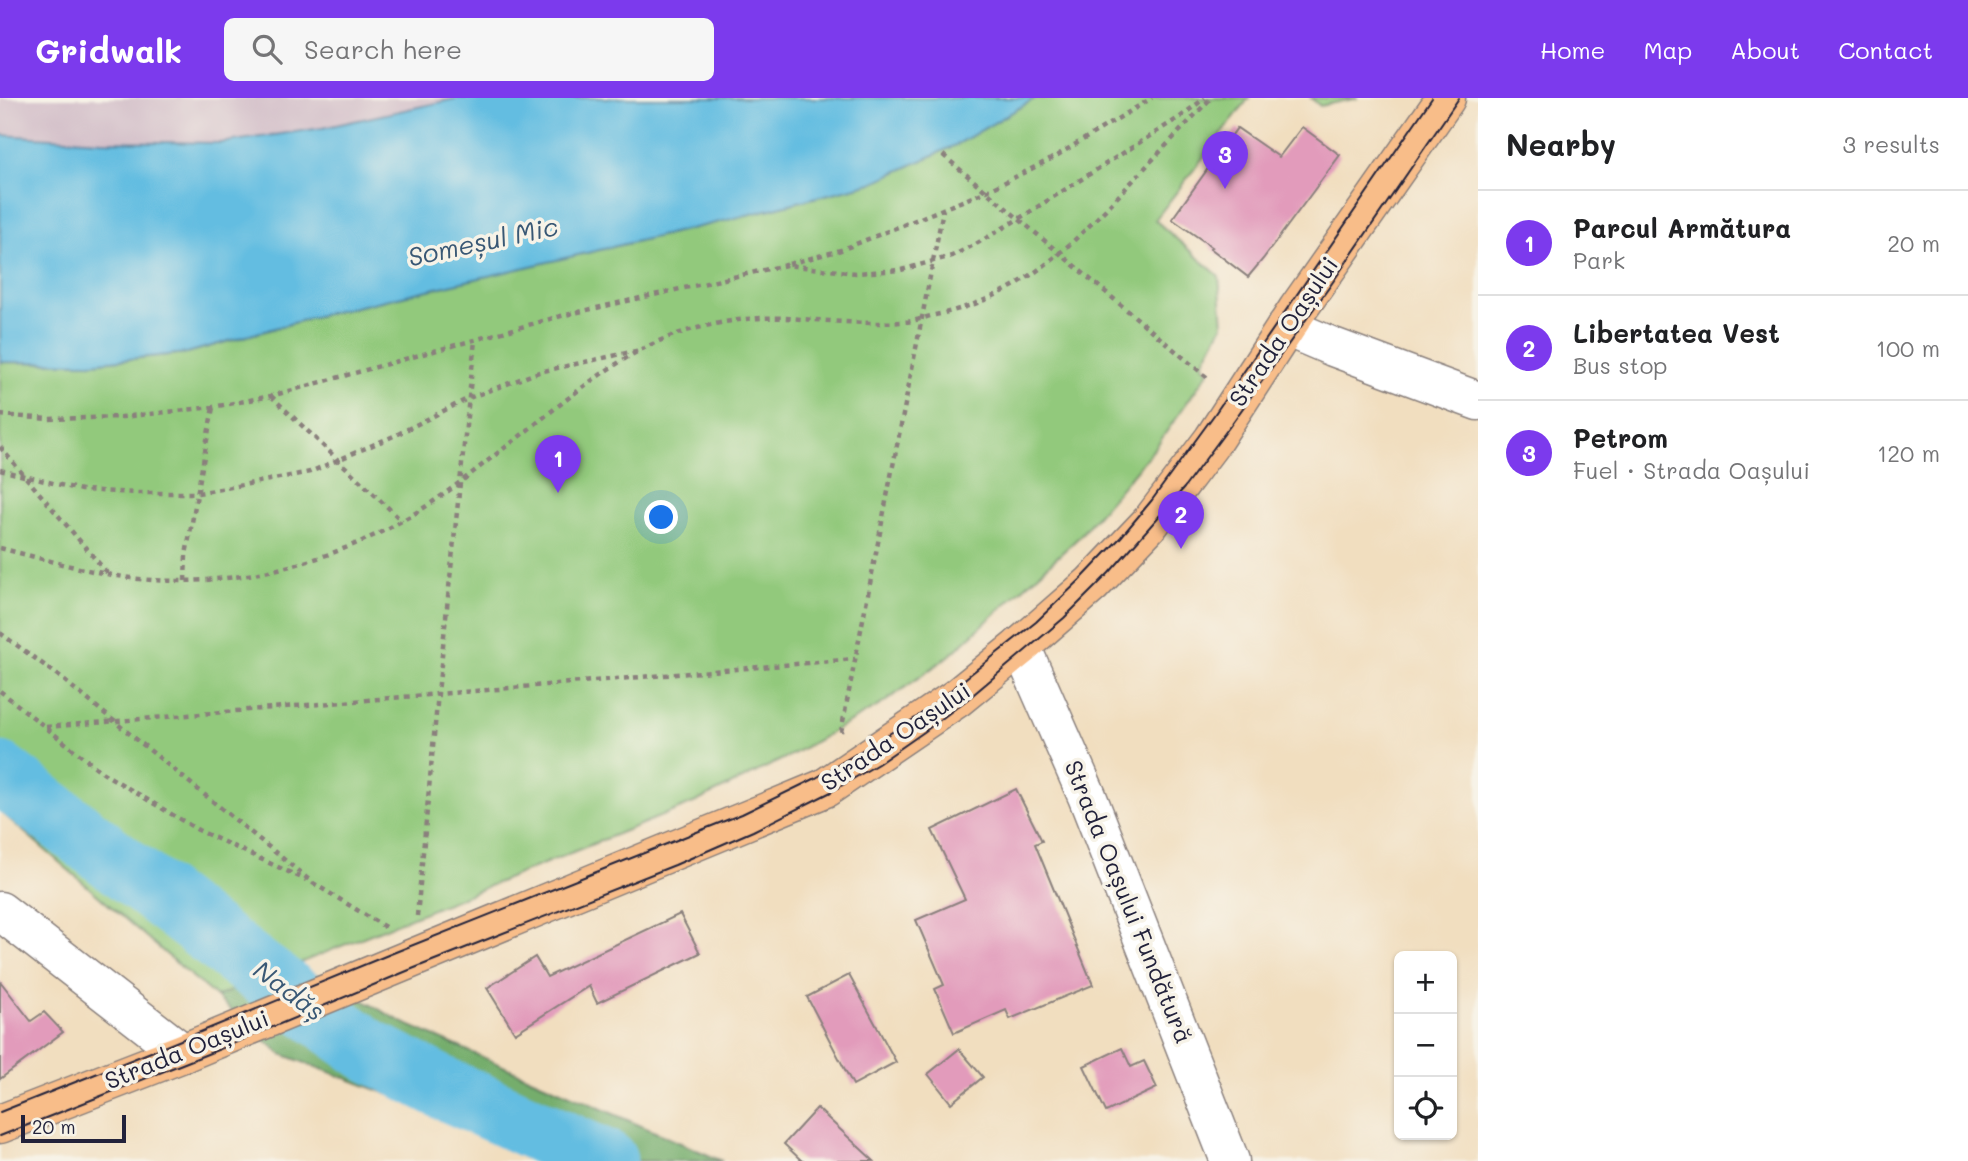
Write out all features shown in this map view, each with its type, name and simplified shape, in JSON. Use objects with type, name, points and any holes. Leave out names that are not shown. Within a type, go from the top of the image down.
[{"type":"main road","name":"Strada Oașului","points":[[0,1124],[200,1046],[825,788],[957,698],[1092,584],[1151,522],[1294,330],[1446,98]]},
{"type":"street","points":[[1294,330],[1478,401]]},
{"type":"street","name":"Strada Oașului Fundătură","points":[[1021,646],[1087,796],[1230,1161]]},
{"type":"street","points":[[0,911],[200,1046]]},
{"type":"path","points":[[0,415],[49,419],[122,417],[213,407],[271,396],[561,316],[841,250],[987,191],[1051,159],[1152,98]]},
{"type":"path","points":[[786,265],[856,272],[901,270],[953,256],[1020,218],[1180,117],[1205,98]]},
{"type":"path","points":[[0,548],[108,575],[185,581],[261,572],[307,562],[354,545],[433,502],[601,374],[646,348],[676,335],[752,318],[845,323],[906,322],[951,312],[992,297],[1024,280],[1061,254],[1211,98]]},
{"type":"path","points":[[943,155],[1205,377]]},
{"type":"path","points":[[840,735],[943,209]]},
{"type":"path","points":[[418,928],[438,693],[475,340]]},
{"type":"path","points":[[0,470],[80,490],[138,493],[198,493],[310,472],[396,435],[469,398],[539,372],[646,348]]},
{"type":"path","points":[[271,396],[402,521]]},
{"type":"path","points":[[185,581],[186,555],[213,407]]},
{"type":"path","points":[[0,447],[108,575]]},
{"type":"path","points":[[0,634],[55,673],[313,883],[385,928]]},
{"type":"path","points":[[46,727],[855,659]]},
{"type":"path","points":[[0,685],[10,699]]},
{"type":"path","points":[[0,691],[103,773],[198,830],[313,883]]},
{"type":"shaded area","points":[[0,98],[459,98],[322,128],[220,143],[102,141],[0,135]]},
{"type":"green space","points":[[1036,98],[1249,98],[1155,220],[1219,276],[1223,325],[1202,364],[1209,371],[1155,448],[1078,538],[949,656],[882,704],[791,755],[696,802],[216,997],[0,811],[0,362],[91,363],[187,353],[321,315],[592,251],[956,145]]},
{"type":"green space","points":[[1311,98],[1358,98],[1320,106]]},
{"type":"green space","points":[[296,963],[404,1023],[722,1161],[563,1161],[281,1054],[216,997]]},
{"type":"water","name":"Someșul Mic","points":[[459,98],[1036,98],[956,145],[872,183],[720,222],[321,315],[187,353],[91,363],[0,362],[0,135],[102,141],[220,143],[322,128]]},
{"type":"building","points":[[1302,127],[1340,155],[1248,277],[1172,219],[1237,128],[1279,157]]},
{"type":"building","points":[[1016,789],[1042,841],[1035,844],[1093,985],[1010,1019],[1006,1010],[954,1033],[935,989],[944,985],[916,920],[965,899],[932,830]]},
{"type":"building","points":[[680,914],[700,953],[597,1003],[589,986],[515,1033],[487,988],[535,957],[547,977]]},
{"type":"building","points":[[849,975],[896,1062],[853,1085],[807,997]]},
{"type":"building","points":[[0,981],[31,1021],[44,1012],[63,1032],[0,1079]]},
{"type":"building","points":[[1122,1048],[1131,1067],[1144,1061],[1157,1088],[1106,1112],[1084,1066]]},
{"type":"building","points":[[959,1049],[983,1077],[951,1103],[928,1074]]},
{"type":"building","points":[[817,1108],[874,1161],[802,1161],[784,1144]]},
{"type":"waterway","name":"Nadăș","points":[[0,773],[256,969],[367,1049],[443,1088],[606,1161]]},
{"type":"tram line","points":[[0,1112],[742,814],[816,778],[917,717],[1036,622],[1121,537],[1152,500],[1214,415],[1432,98]]},
{"type":"tram line","points":[[0,1136],[675,865],[753,831],[831,792],[924,732],[968,699],[1064,618],[1109,573],[1184,488],[1330,286],[1459,98]]},
{"type":"place","name":"Petrom","points":[[1225,189]]},
{"type":"place","name":"Parcul Armătura","points":[[558,493]]},
{"type":"place","name":"Libertatea Vest","points":[[1181,549]]}]
